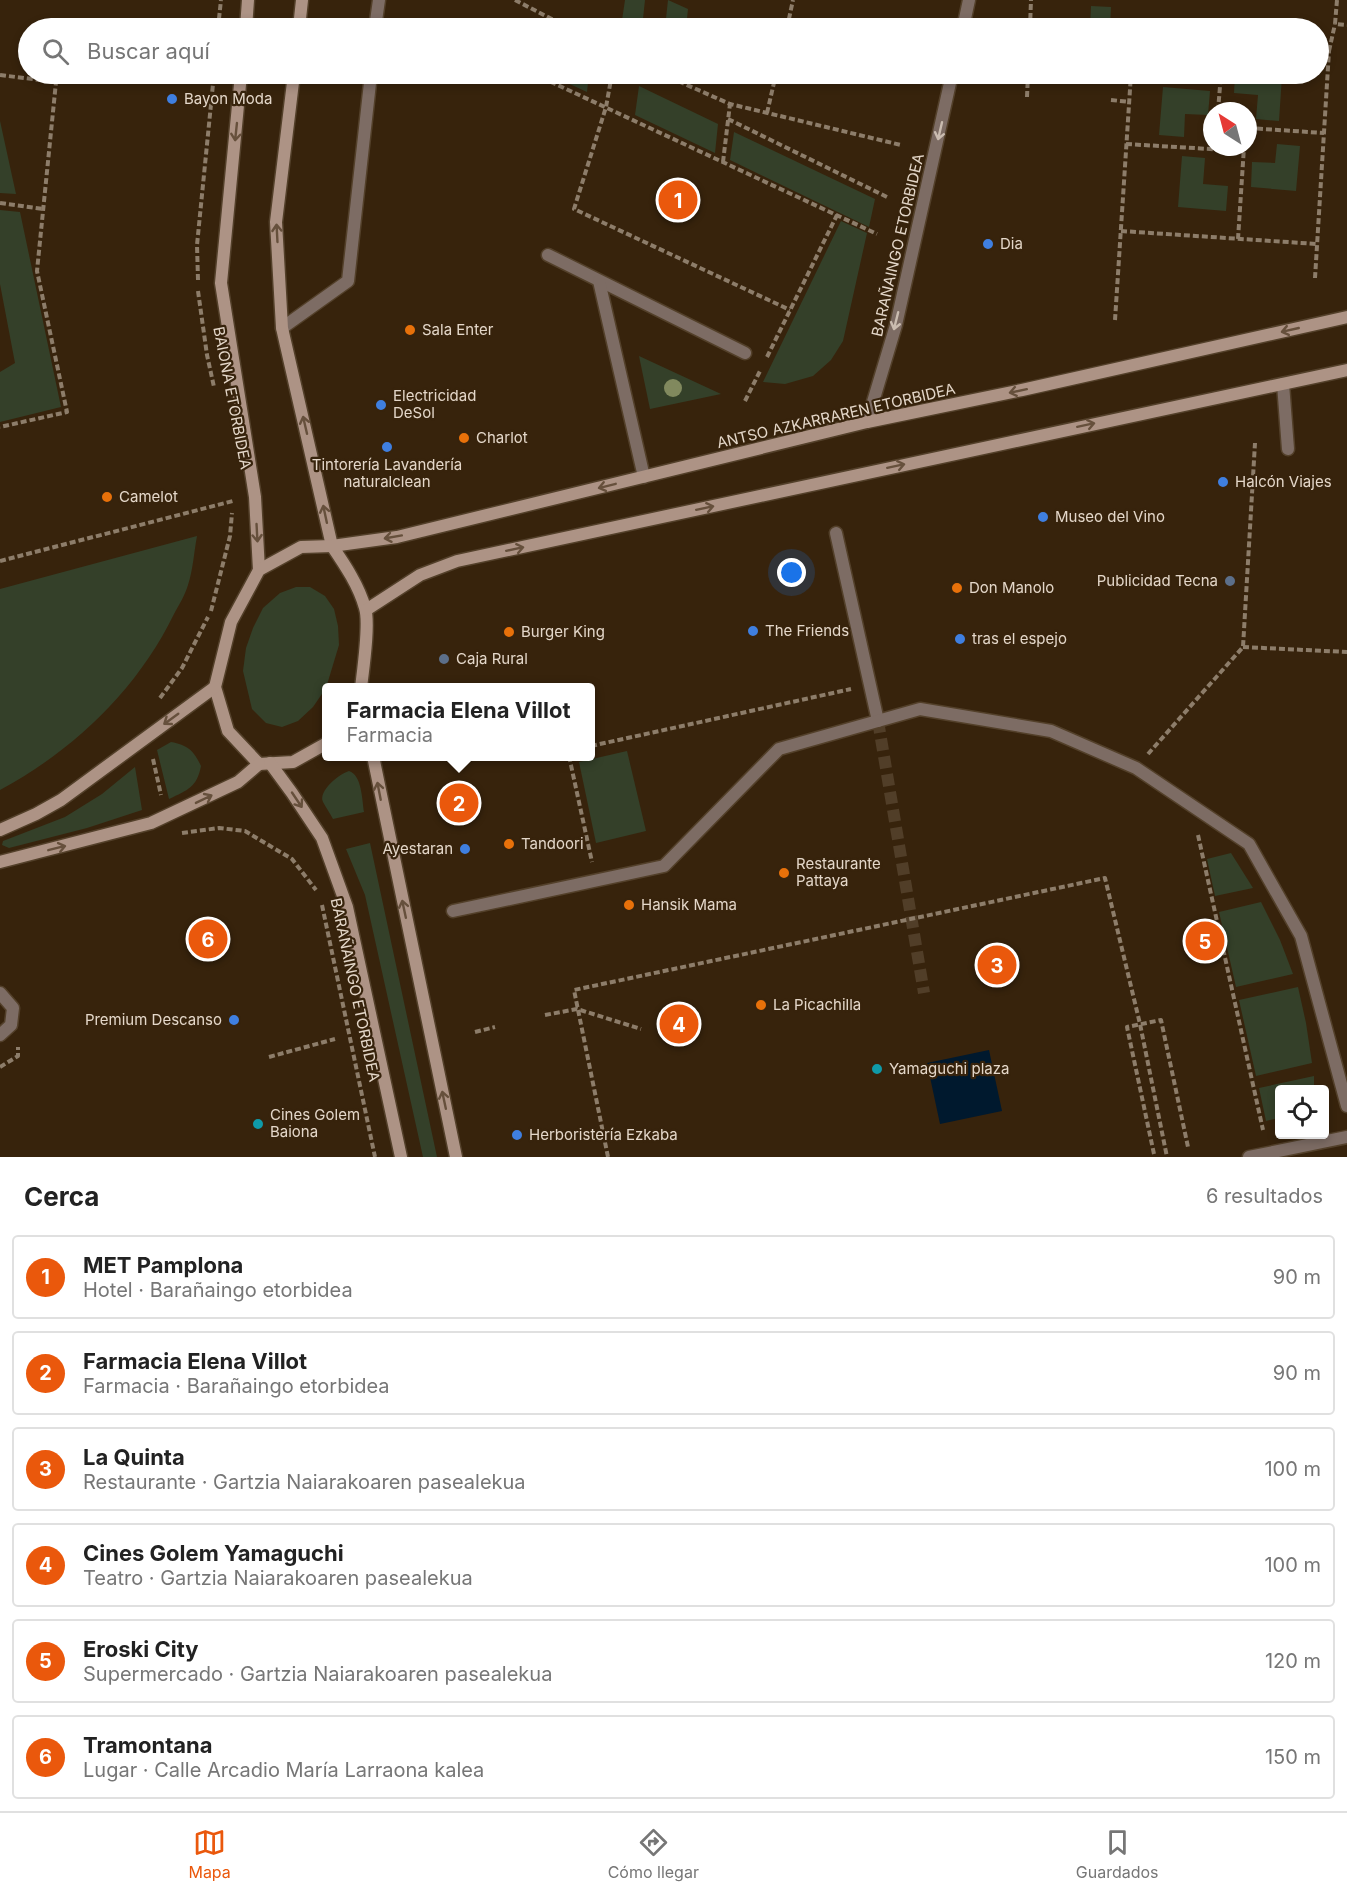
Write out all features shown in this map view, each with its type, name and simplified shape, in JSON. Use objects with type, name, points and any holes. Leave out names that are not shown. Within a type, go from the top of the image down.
[{"type":"street","points":[[247,18],[248,0]]},
{"type":"street","points":[[300,18],[302,0]]},
{"type":"street","points":[[376,18],[379,0]]},
{"type":"street","points":[[965,18],[969,0]]},
{"type":"street","name":"BAIONA ETORBIDEA","points":[[240,84],[221,283],[255,496],[259,570]]},
{"type":"street","points":[[293,84],[276,222],[282,328],[332,546],[350,573],[366,610],[361,683]]},
{"type":"street","points":[[282,328],[348,281],[369,84]]},
{"type":"street","name":"BARAÑAINGO ETORBIDEA","points":[[867,422],[896,325],[950,84]]},
{"type":"street","points":[[548,255],[745,353]]},
{"type":"street","points":[[598,281],[644,477]]},
{"type":"street","name":"ANTSO AZKARRAREN ETORBIDEA","points":[[259,570],[301,547],[332,546],[397,537],[867,422],[1022,390],[1347,317]]},
{"type":"street","points":[[366,610],[420,575],[457,561],[1347,370]]},
{"type":"street","points":[[1283,384],[1288,449]]},
{"type":"street","points":[[836,533],[878,721]]},
{"type":"street","points":[[0,830],[61,800],[215,687],[231,622],[259,570]]},
{"type":"street","name":"BARAÑAINGO ETORBIDEA","points":[[215,687],[228,731],[264,763],[292,793],[322,838],[347,907],[401,1157]]},
{"type":"street","points":[[453,911],[664,866],[779,749],[920,709],[1051,730],[1136,768],[1249,844],[1301,936],[1347,1106]]},
{"type":"street","points":[[0,862],[151,824],[238,782],[264,763],[293,762],[322,746]]},
{"type":"street","points":[[374,761],[456,1157]]},
{"type":"street","points":[[0,993],[13,1008],[11,1025],[0,1035]]},
{"type":"street","points":[[1249,1157],[1347,1137]]},
{"type":"path","points":[[219,18],[221,0]]},
{"type":"path","points":[[515,0],[550,18]]},
{"type":"path","points":[[789,18],[793,0]]},
{"type":"path","points":[[1030,18],[1031,0]]},
{"type":"path","points":[[1329,51],[1337,0]]},
{"type":"path","points":[[1335,24],[1347,25]]},
{"type":"path","points":[[0,75],[18,77]]},
{"type":"path","points":[[0,427],[67,412],[37,272],[56,84]]},
{"type":"path","name":"BAIONA ETORBIDEA","points":[[212,84],[197,245],[198,287],[215,395]]},
{"type":"path","points":[[556,84],[877,234]]},
{"type":"path","points":[[610,84],[606,107],[573,209],[790,310]]},
{"type":"path","points":[[685,84],[730,104],[901,145]]},
{"type":"path","points":[[767,113],[774,84]]},
{"type":"path","points":[[1027,97],[1028,84]]},
{"type":"path","points":[[1115,320],[1131,84]]},
{"type":"path","points":[[1219,102],[1220,84]]},
{"type":"path","points":[[1315,278],[1327,84]]},
{"type":"path","points":[[1111,100],[1130,102]]},
{"type":"path","points":[[723,162],[730,104]]},
{"type":"path","points":[[728,119],[887,196]]},
{"type":"path","points":[[1257,129],[1324,133]]},
{"type":"path","points":[[1126,144],[1203,147]]},
{"type":"path","points":[[1238,239],[1244,156]]},
{"type":"path","points":[[0,203],[43,209]]},
{"type":"path","points":[[745,400],[837,215]]},
{"type":"path","points":[[1121,231],[1317,244]]},
{"type":"path","points":[[1136,768],[1243,647],[1255,443]]},
{"type":"path","points":[[0,561],[233,501],[230,536],[211,612],[182,668],[159,700]]},
{"type":"path","points":[[1243,647],[1347,652]]},
{"type":"path","points":[[595,745],[870,684]]},
{"type":"path","points":[[140,741],[152,757],[166,817]]},
{"type":"path","points":[[570,761],[596,880]]},
{"type":"path","points":[[1191,804],[1263,1130]]},
{"type":"path","name":"BARAÑAINGO ETORBIDEA","points":[[166,817],[172,836],[219,828],[245,831],[292,859],[320,894],[375,1157]]},
{"type":"path","points":[[608,1157],[574,990],[1105,878],[1140,1024],[1167,1157]]},
{"type":"path","points":[[545,1015],[577,1009],[641,1029]]},
{"type":"path","points":[[1154,1154],[1127,1027],[1161,1020],[1188,1146]]},
{"type":"path","points":[[475,1032],[495,1027]]},
{"type":"path","points":[[269,1058],[335,1040]]},
{"type":"green space","points":[[625,0],[645,0],[643,18],[622,18]]},
{"type":"green space","points":[[668,0],[688,9],[687,18],[666,18]]},
{"type":"green space","points":[[1091,6],[1111,7],[1110,18],[1090,18]]},
{"type":"green space","points":[[570,84],[588,84],[587,92]]},
{"type":"green space","points":[[1234,84],[1281,84],[1279,121],[1257,119],[1258,95],[1234,93]]},
{"type":"green space","points":[[639,86],[718,124],[715,153],[635,115]]},
{"type":"green space","points":[[1163,87],[1210,91],[1209,102],[1203,102],[1203,115],[1185,114],[1184,137],[1159,135]]},
{"type":"green space","points":[[0,121],[16,194],[0,193]]},
{"type":"green space","points":[[734,132],[875,199],[869,227],[730,160]]},
{"type":"green space","points":[[1277,144],[1300,146],[1296,191],[1251,187],[1252,162],[1275,163]]},
{"type":"green space","points":[[1182,156],[1205,158],[1203,184],[1228,186],[1226,211],[1178,207]]},
{"type":"green space","points":[[0,210],[20,212],[61,407],[0,422],[0,372],[15,363],[0,284]]},
{"type":"green space","points":[[841,221],[867,233],[843,341],[831,360],[813,376],[785,384],[763,382]]},
{"type":"green space","points":[[639,356],[721,394],[650,409]]},
{"type":"green space","points":[[197,536],[188,585],[159,642],[142,668],[122,693],[78,737],[27,774],[0,790],[0,589]]},
{"type":"green space","points":[[296,587],[310,587],[325,596],[334,609],[339,645],[328,683],[322,683],[322,694],[313,707],[298,721],[282,727],[266,723],[252,709],[243,671],[246,648],[253,628],[263,608],[280,593]]},
{"type":"green space","points":[[171,742],[190,750],[201,766],[197,779],[191,787],[169,799],[157,750]]},
{"type":"green space","points":[[627,751],[646,831],[596,843],[579,762],[595,761],[595,758]]},
{"type":"green space","points":[[135,767],[142,810],[87,828],[9,848],[2,845],[3,841],[65,817],[102,794]]},
{"type":"green space","points":[[349,771],[357,777],[364,812],[333,819],[322,798],[326,788],[335,779]]},
{"type":"green space","points":[[370,843],[437,1157],[423,1157],[365,895],[346,849]]},
{"type":"green space","points":[[1231,853],[1253,888],[1215,896],[1207,859]]},
{"type":"green space","points":[[1261,902],[1280,940],[1293,974],[1236,987],[1219,912]]},
{"type":"green space","points":[[1298,987],[1312,1063],[1256,1076],[1239,1000]]},
{"type":"green space","points":[[1314,1076],[1314,1085],[1275,1085],[1275,1119],[1266,1121],[1259,1088]]},
{"type":"water","points":[[989,1050],[1002,1111],[940,1124],[927,1063]]},
{"type":"tunnel","points":[[878,721],[924,993]]},
{"type":"place","name":"Bayon Moda","points":[[172,99]]},
{"type":"place","name":"MET Pamplona","points":[[678,200]]},
{"type":"place","name":"Dia","points":[[988,244]]},
{"type":"place","name":"Sala Enter","points":[[410,330]]},
{"type":"place","name":"Electricidad DeSol","points":[[381,405]]},
{"type":"place","name":"Charlot","points":[[464,438]]},
{"type":"place","name":"Tintorería Lavandería naturalclean","points":[[387,447]]},
{"type":"place","name":"Halcón Viajes","points":[[1223,482]]},
{"type":"place","name":"Camelot","points":[[107,497]]},
{"type":"place","name":"Museo del Vino","points":[[1043,517]]},
{"type":"place","name":"Publicidad Tecna","points":[[1230,581]]},
{"type":"place","name":"Don Manolo","points":[[957,588]]},
{"type":"place","name":"The Friends","points":[[753,631]]},
{"type":"place","name":"Burger King","points":[[509,632]]},
{"type":"place","name":"tras el espejo","points":[[960,639]]},
{"type":"place","name":"Caja Rural","points":[[444,659]]},
{"type":"place","name":"Farmacia Elena Villot","points":[[459,803]]},
{"type":"place","name":"Tandoori","points":[[509,844]]},
{"type":"place","name":"Ayestaran","points":[[465,849]]},
{"type":"place","name":"Restaurante Pattaya","points":[[784,873]]},
{"type":"place","name":"Hansik Mama","points":[[629,905]]},
{"type":"place","name":"Tramontana","points":[[208,939]]},
{"type":"place","name":"Eroski City","points":[[1205,941]]},
{"type":"place","name":"La Quinta","points":[[997,965]]},
{"type":"place","name":"La Picachilla","points":[[761,1005]]},
{"type":"place","name":"Premium Descanso","points":[[234,1020]]},
{"type":"place","name":"Cines Golem Yamaguchi","points":[[679,1024]]},
{"type":"place","name":"Yamaguchi plaza","points":[[877,1069]]},
{"type":"place","name":"Cines Golem Baiona","points":[[258,1124]]},
{"type":"place","name":"Herboristería Ezkaba","points":[[517,1135]]}]
